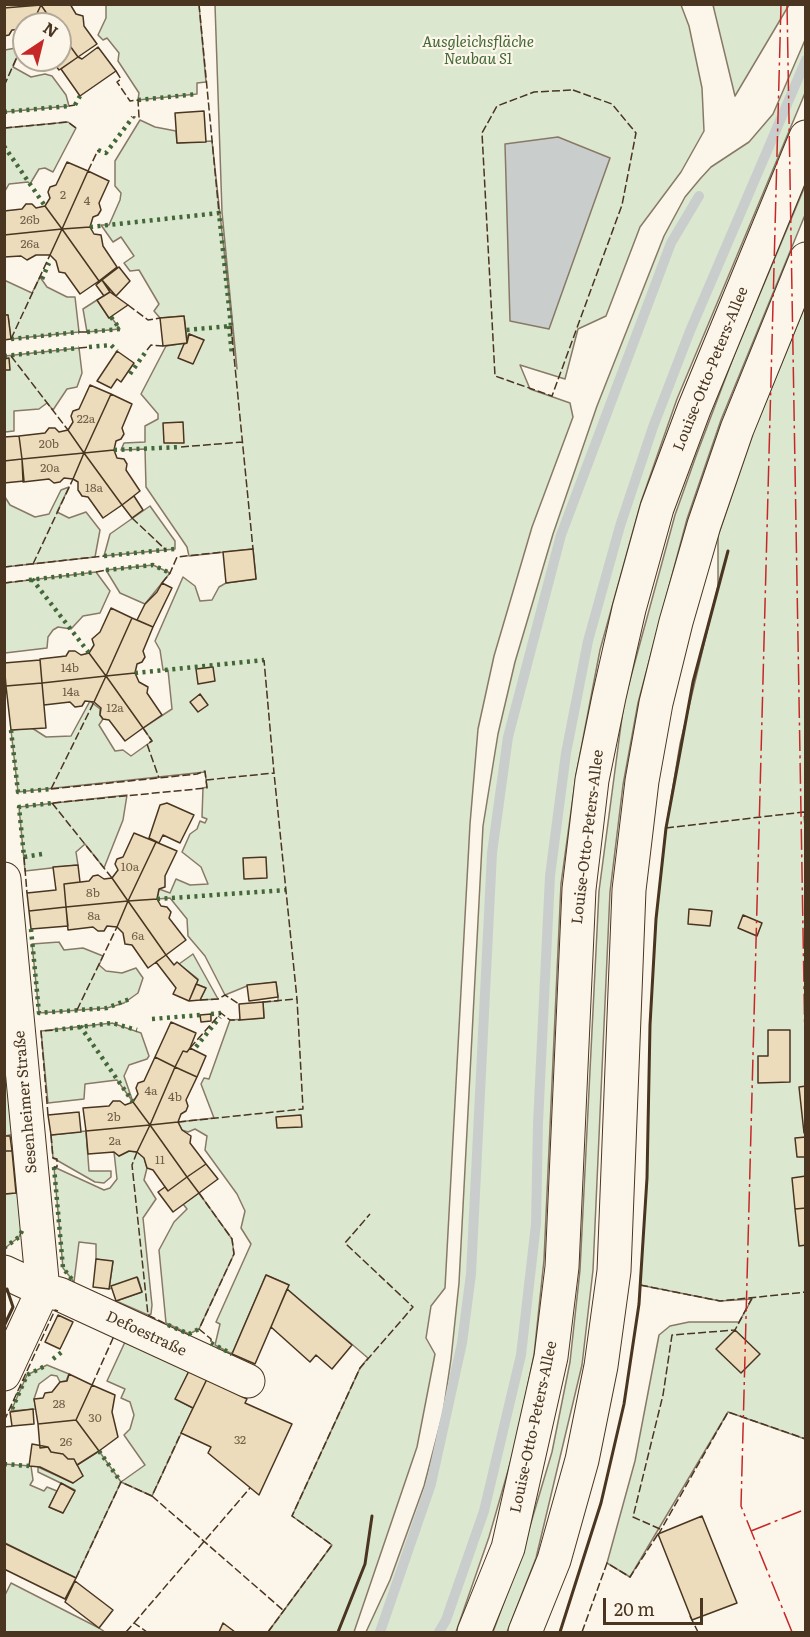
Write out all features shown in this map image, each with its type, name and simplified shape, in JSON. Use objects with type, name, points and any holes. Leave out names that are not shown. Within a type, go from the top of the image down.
[{"type":"main road","name":"Louise-Otto-Peters-Allee","points":[[474,1632],[508,1548],[551,1358],[562,1267],[579,889],[592,780],[611,686],[657,508],[693,410],[806,137]]},
{"type":"main road","points":[[525,1632],[554,1560],[582,1460],[601,1366],[614,1271],[629,890],[642,781],[656,704],[676,622],[704,525],[737,429],[806,259]]},
{"type":"main road","name":"Sesenheimer Straße","points":[[4,879],[43,1290]]},
{"type":"main road","name":"Defoestraße","points":[[4,1272],[43,1290],[59,1294],[248,1381]]},
{"type":"main road","points":[[4,1374],[43,1290]]},
{"type":"green space","points":[[106,5],[199,5],[206,82],[197,83],[197,94],[138,100],[139,93],[118,61],[119,53],[107,38],[103,40],[98,35],[106,18]]},
{"type":"green space","name":"Ausgleichsfläche Neubau S1","points":[[215,5],[681,5],[689,26],[702,88],[704,131],[681,172],[640,227],[606,316],[578,329],[565,379],[520,365],[530,389],[570,403],[573,417],[532,527],[494,656],[478,729],[470,824],[445,1288],[431,1306],[426,1338],[435,1354],[417,1447],[354,1632],[268,1632],[332,1545],[292,1516],[360,1368],[368,1358],[287,1289],[289,1285],[266,1275],[232,1354],[215,1345],[220,1324],[216,1322],[251,1244],[241,1228],[245,1211],[237,1194],[205,1150],[207,1136],[195,1129],[188,1132],[182,1130],[178,1122],[214,1118],[201,1084],[204,1078],[209,1079],[230,1020],[264,1018],[263,1002],[278,1001],[278,997],[276,982],[247,986],[225,995],[205,956],[188,936],[187,919],[170,898],[157,899],[159,889],[170,893],[176,879],[190,885],[208,884],[201,867],[182,852],[190,834],[197,829],[200,821],[205,823],[207,819],[202,817],[203,788],[207,787],[205,772],[18,792],[11,730],[32,728],[46,737],[71,736],[90,701],[100,709],[103,719],[99,725],[115,751],[123,750],[131,756],[152,741],[143,728],[172,709],[168,670],[163,670],[160,650],[155,641],[183,577],[195,586],[200,601],[212,600],[219,587],[226,583],[256,579],[253,549],[189,556],[187,547],[146,487],[145,449],[121,450],[124,443],[145,442],[145,426],[158,419],[158,414],[141,394],[166,346],[204,340],[189,334],[187,338],[184,316],[160,318],[154,311],[159,304],[139,270],[130,271],[124,263],[134,256],[121,237],[113,242],[101,225],[109,225],[120,200],[121,193],[115,186],[115,161],[140,120],[155,127],[176,131],[177,143],[212,141],[237,369],[222,212]]},
{"type":"green space","points":[[713,5],[789,5],[735,96]]},
{"type":"green space","points":[[805,40],[805,93],[677,399],[641,502],[600,650],[576,775],[561,884],[544,1260],[534,1355],[516,1443],[489,1537],[456,1632],[366,1632],[390,1580],[424,1486],[443,1413],[459,1283],[483,826],[498,734],[515,662],[553,534],[597,406],[664,236],[685,197],[700,179],[711,167],[749,142],[773,114]]},
{"type":"green space","points":[[12,49],[12,72],[22,72],[31,77],[45,74],[52,76],[66,95],[69,106],[5,112],[5,50]]},
{"type":"green space","points":[[68,122],[76,128],[53,172],[45,168],[39,169],[30,184],[28,182],[9,184],[5,191],[5,128]]},
{"type":"green space","points":[[805,186],[805,215],[721,420],[687,519],[638,703],[623,785],[610,892],[593,1270],[582,1365],[536,1558],[507,1632],[493,1632],[522,1553],[552,1452],[570,1362],[580,1270],[599,891],[624,702],[675,515],[735,353]]},
{"type":"green space","points":[[40,277],[47,287],[67,297],[75,297],[79,332],[11,339],[8,315],[5,315],[4,280],[32,293]]},
{"type":"green space","points":[[97,300],[120,329],[87,332],[83,309]]},
{"type":"green space","points":[[805,306],[805,1439],[728,1412],[630,1577],[607,1563],[635,1461],[659,1335],[670,1326],[689,1322],[739,1322],[752,1299],[720,1301],[640,1285],[647,1178],[650,1025],[656,919],[666,828],[680,744],[718,586],[718,536],[751,438]]},
{"type":"green space","points":[[79,348],[82,373],[77,387],[67,389],[53,410],[47,403],[39,409],[14,411],[14,431],[5,432],[5,356]]},
{"type":"green space","points":[[69,487],[57,512],[69,518],[86,512],[100,530],[95,557],[5,567],[5,497],[10,505],[35,517],[49,514],[61,490]]},
{"type":"green space","points":[[150,506],[175,541],[175,549],[104,556],[110,534]]},
{"type":"green space","points":[[153,565],[170,573],[145,604],[120,593],[106,570]]},
{"type":"green space","points":[[96,572],[110,591],[100,613],[83,616],[71,629],[58,627],[53,630],[48,637],[47,648],[5,653],[5,583]]},
{"type":"green space","points":[[127,795],[123,820],[104,868],[85,844],[76,852],[78,865],[25,871],[19,807]]},
{"type":"green space","points":[[59,942],[64,950],[83,948],[103,956],[99,965],[106,971],[122,973],[136,968],[143,978],[138,993],[124,1003],[107,1008],[39,1013],[32,944]]},
{"type":"green space","points":[[193,954],[218,999],[200,1000],[206,988],[196,984],[198,979],[179,964]]},
{"type":"green space","points":[[112,1023],[141,1033],[149,1056],[147,1059],[129,1065],[124,1076],[133,1102],[117,1080],[85,1084],[84,1099],[48,1103],[41,1031]]},
{"type":"green space","points":[[5,1077],[14,1081],[19,1133],[5,1136]]},
{"type":"green space","points":[[86,1131],[89,1171],[111,1171],[111,1177],[104,1183],[95,1182],[53,1158],[51,1135]]},
{"type":"green space","points":[[129,1151],[137,1152],[144,1157],[147,1168],[144,1180],[156,1199],[143,1218],[152,1305],[151,1314],[148,1315],[116,1301],[142,1292],[138,1278],[109,1289],[113,1262],[96,1259],[96,1244],[79,1242],[74,1282],[63,1268],[54,1167],[104,1190],[110,1188],[117,1179],[114,1152],[119,1156]]},
{"type":"green space","points":[[16,1193],[22,1196],[22,1229],[19,1237],[5,1248],[5,1194]]},
{"type":"green space","points":[[199,1193],[232,1239],[234,1254],[199,1329],[189,1334],[166,1323],[159,1250],[174,1222],[187,1209],[183,1204]]},
{"type":"green space","points":[[125,1342],[189,1371],[176,1399],[193,1408],[152,1496],[121,1482],[145,1465],[124,1435],[130,1429],[134,1415],[130,1402],[121,1398],[125,1389],[107,1381]]},
{"type":"green space","points":[[47,1365],[69,1374],[66,1381],[60,1382],[57,1376],[51,1375],[39,1384],[34,1399],[36,1409],[11,1411],[27,1375]]},
{"type":"green space","points":[[99,1451],[121,1482],[76,1578],[5,1543],[4,1464],[31,1466],[33,1480],[30,1485],[44,1491],[47,1487],[57,1491],[49,1507],[63,1513],[75,1490],[38,1472],[38,1467],[73,1483],[83,1476],[77,1465]]},
{"type":"green space","points":[[11,1583],[105,1632],[5,1632],[5,1595]]},
{"type":"shaded area","points":[[558,137],[610,158],[549,329],[510,321],[505,144]]},
{"type":"building","points":[[4,4],[41,4],[41,5],[4,8]]},
{"type":"building","points":[[70,4],[76,14],[83,16],[84,26],[97,44],[78,57],[72,49],[72,12],[46,12],[41,5]]},
{"type":"building","points":[[41,5],[46,12],[38,12]]},
{"type":"building","points":[[41,5],[38,12],[12,12],[12,30],[9,35],[4,36],[4,8]]},
{"type":"building","points":[[98,47],[116,71],[80,96],[63,72],[72,72],[72,61],[78,57],[82,59]]},
{"type":"building","points":[[72,49],[78,57],[72,61]]},
{"type":"building","points":[[204,111],[206,142],[177,143],[175,113]]},
{"type":"building","points":[[67,162],[88,171],[62,229],[45,206],[50,198],[48,192],[50,187],[56,185]]},
{"type":"building","points":[[88,171],[109,181],[99,203],[101,210],[93,217],[90,227],[62,229]]},
{"type":"building","points":[[26,204],[32,204],[36,208],[45,206],[62,229],[4,235],[4,211],[22,209]]},
{"type":"building","points":[[90,227],[94,234],[101,235],[103,246],[117,267],[99,281],[62,229]]},
{"type":"building","points":[[62,229],[99,281],[80,294],[65,273],[59,272],[56,261],[50,255]]},
{"type":"building","points":[[62,229],[50,255],[36,255],[27,260],[21,256],[4,257],[4,235]]},
{"type":"building","points":[[119,267],[130,281],[116,296],[102,280]]},
{"type":"building","points":[[102,280],[110,292],[104,296],[96,285]]},
{"type":"building","points":[[110,292],[128,305],[109,318],[97,300]]},
{"type":"building","points":[[4,315],[8,315],[11,339],[4,340]]},
{"type":"building","points":[[184,316],[187,343],[163,346],[160,318]]},
{"type":"building","points":[[189,334],[204,340],[193,364],[178,358],[184,344],[187,343]]},
{"type":"building","points":[[117,351],[134,363],[121,382],[117,379],[111,388],[97,381]]},
{"type":"building","points":[[9,358],[10,370],[4,370],[4,359]]},
{"type":"building","points":[[90,385],[111,394],[84,453],[68,430],[73,422],[71,416],[73,411],[79,409]]},
{"type":"building","points":[[111,394],[132,404],[122,428],[124,434],[116,441],[114,450],[84,453]]},
{"type":"building","points":[[183,422],[184,443],[164,443],[163,423]]},
{"type":"building","points":[[49,428],[55,428],[59,432],[68,430],[84,453],[22,459],[19,436],[45,433]]},
{"type":"building","points":[[19,436],[22,459],[4,461],[4,437]]},
{"type":"building","points":[[114,450],[117,458],[124,459],[127,464],[126,470],[140,491],[122,505],[84,453]]},
{"type":"building","points":[[84,453],[122,505],[103,518],[88,497],[82,496],[78,490],[78,482],[73,479]]},
{"type":"building","points":[[84,453],[73,479],[64,478],[54,483],[49,479],[23,482],[22,459]]},
{"type":"building","points":[[22,459],[24,481],[4,483],[4,461]]},
{"type":"building","points":[[134,496],[143,510],[132,518],[122,505]]},
{"type":"building","points":[[253,549],[256,579],[226,583],[223,552]]},
{"type":"building","points":[[162,583],[172,588],[153,627],[137,620],[145,604]]},
{"type":"building","points":[[111,608],[132,618],[106,676],[89,653],[94,645],[92,639],[100,632]]},
{"type":"building","points":[[132,618],[153,627],[143,651],[145,657],[137,664],[135,673],[106,676]]},
{"type":"building","points":[[69,651],[75,651],[81,655],[89,653],[106,676],[42,683],[40,659],[66,656]]},
{"type":"building","points":[[40,660],[42,683],[6,686],[4,663]]},
{"type":"building","points":[[213,667],[215,681],[198,684],[196,669]]},
{"type":"building","points":[[135,673],[139,682],[148,687],[147,693],[162,715],[143,728],[106,676]]},
{"type":"building","points":[[106,676],[143,728],[125,741],[109,720],[103,719],[100,715],[101,708],[94,702]]},
{"type":"building","points":[[106,676],[94,702],[85,701],[82,706],[75,707],[70,702],[44,705],[42,683]]},
{"type":"building","points":[[42,683],[46,728],[11,730],[6,686]]},
{"type":"building","points":[[200,694],[208,705],[198,712],[190,702]]},
{"type":"building","points":[[167,803],[194,815],[180,843],[163,835],[159,843],[149,838],[160,805]]},
{"type":"building","points":[[134,833],[156,842],[128,901],[112,878],[118,870],[115,864],[117,859],[123,857]]},
{"type":"building","points":[[156,842],[177,851],[165,876],[165,887],[159,889],[157,899],[128,901]]},
{"type":"building","points":[[266,857],[267,878],[244,879],[243,858]]},
{"type":"building","points":[[78,865],[80,882],[64,884],[66,907],[29,911],[27,893],[56,890],[53,867]]},
{"type":"building","points":[[98,875],[104,879],[112,878],[128,901],[66,907],[64,884],[89,881],[93,876]]},
{"type":"building","points":[[157,899],[161,906],[167,907],[171,912],[169,918],[186,940],[166,955],[128,901]]},
{"type":"building","points":[[128,901],[166,955],[148,968],[132,945],[125,944],[123,933],[117,927]]},
{"type":"building","points":[[128,901],[117,927],[107,926],[104,931],[98,931],[93,927],[68,930],[66,907]]},
{"type":"building","points":[[66,907],[68,926],[31,929],[29,911]]},
{"type":"building","points":[[689,909],[712,911],[710,926],[688,924]]},
{"type":"building","points":[[743,915],[762,923],[757,936],[738,928]]},
{"type":"building","points":[[166,955],[174,965],[177,962],[198,980],[189,1001],[173,994],[176,988],[156,962]]},
{"type":"building","points":[[276,982],[278,997],[249,1001],[247,985]]},
{"type":"building","points":[[196,984],[206,988],[200,1000],[189,1001]]},
{"type":"building","points":[[263,1002],[264,1018],[240,1020],[239,1004]]},
{"type":"building","points":[[211,1014],[211,1021],[201,1022],[200,1015]]},
{"type":"building","points":[[171,1022],[196,1033],[190,1048],[187,1052],[183,1051],[175,1067],[155,1057]]},
{"type":"building","points":[[768,1030],[790,1030],[790,1082],[758,1083],[758,1056],[768,1056]]},
{"type":"building","points":[[190,1048],[206,1056],[197,1077],[175,1067],[183,1051],[187,1052]]},
{"type":"building","points":[[155,1057],[175,1067],[150,1125],[133,1102],[138,1094],[136,1088],[138,1083],[144,1081]]},
{"type":"building","points":[[175,1067],[197,1077],[186,1100],[188,1106],[186,1111],[181,1114],[178,1122],[150,1125]]},
{"type":"building","points":[[806,1086],[806,1133],[804,1133],[799,1087]]},
{"type":"building","points":[[113,1101],[120,1101],[125,1105],[133,1102],[150,1125],[86,1131],[83,1108],[109,1106]]},
{"type":"building","points":[[79,1112],[81,1132],[51,1135],[48,1115]]},
{"type":"building","points":[[301,1115],[302,1127],[277,1128],[276,1117]]},
{"type":"building","points":[[178,1122],[182,1130],[191,1136],[190,1143],[206,1164],[187,1177],[150,1125]]},
{"type":"building","points":[[150,1125],[187,1177],[168,1191],[153,1170],[147,1168],[144,1158],[137,1152]]},
{"type":"building","points":[[150,1125],[137,1152],[129,1151],[119,1156],[114,1152],[88,1154],[86,1131]]},
{"type":"building","points":[[4,1136],[10,1136],[12,1151],[4,1151]]},
{"type":"building","points":[[806,1137],[806,1157],[797,1157],[795,1138]]},
{"type":"building","points":[[4,1151],[12,1151],[16,1193],[4,1194]]},
{"type":"building","points":[[206,1164],[218,1179],[199,1193],[187,1177]]},
{"type":"building","points":[[806,1176],[806,1208],[795,1209],[792,1178]]},
{"type":"building","points":[[187,1177],[199,1193],[173,1212],[158,1192],[165,1187],[168,1191]]},
{"type":"building","points":[[806,1208],[806,1245],[799,1246],[795,1209]]},
{"type":"building","points":[[96,1259],[113,1261],[109,1289],[93,1287]]},
{"type":"building","points":[[266,1275],[289,1285],[255,1364],[232,1354]]},
{"type":"building","points":[[137,1277],[142,1292],[116,1301],[111,1286]]},
{"type":"building","points":[[287,1289],[352,1345],[332,1369],[316,1355],[310,1362],[271,1327]]},
{"type":"building","points":[[58,1315],[73,1322],[60,1349],[45,1342]]},
{"type":"building","points":[[735,1330],[760,1354],[741,1373],[716,1349]]},
{"type":"building","points":[[189,1371],[207,1379],[193,1408],[175,1399]]},
{"type":"building","points":[[69,1374],[92,1385],[76,1420],[38,1424],[34,1399],[43,1398],[45,1393],[52,1392],[60,1382],[67,1381]]},
{"type":"building","points":[[207,1379],[247,1399],[245,1403],[292,1424],[259,1495],[208,1453],[211,1447],[181,1433]]},
{"type":"building","points":[[92,1385],[115,1395],[112,1412],[118,1437],[99,1451],[76,1420]]},
{"type":"building","points":[[33,1409],[34,1424],[12,1426],[10,1412]]},
{"type":"building","points":[[76,1420],[99,1451],[77,1465],[74,1459],[51,1452],[48,1447],[40,1448],[38,1424]]},
{"type":"building","points":[[32,1444],[48,1447],[51,1452],[74,1459],[83,1476],[73,1483],[40,1467],[29,1466]]},
{"type":"building","points":[[61,1483],[75,1491],[63,1513],[49,1507]]},
{"type":"building","points":[[702,1516],[737,1603],[692,1620],[658,1534]]},
{"type":"building","points":[[4,1543],[76,1578],[65,1599],[4,1569]]},
{"type":"building","points":[[75,1581],[113,1610],[99,1628],[65,1602]]},
{"type":"building","points":[[223,1623],[235,1632],[219,1632]]},
{"type":"waterway","points":[[439,1632],[446,1620],[484,1511],[521,1355],[536,1224],[538,1123],[550,876],[566,753],[588,641],[620,526],[653,427],[690,331],[806,60]]},
{"type":"waterway","points":[[380,1632],[431,1484],[462,1343],[471,1274],[492,853],[508,737],[561,535],[671,243],[699,196]]},
{"type":"hedge","points":[[138,100],[197,94]]},
{"type":"hedge","points":[[75,105],[80,96]]},
{"type":"hedge","points":[[4,112],[69,106]]},
{"type":"hedge","points":[[98,150],[106,153],[133,117]]},
{"type":"hedge","points":[[4,146],[45,206]]},
{"type":"hedge","points":[[90,227],[219,213],[231,326],[186,330]]},
{"type":"hedge","points":[[42,279],[49,263]]},
{"type":"hedge","points":[[87,332],[120,329],[111,317]]},
{"type":"hedge","points":[[229,326],[232,355]]},
{"type":"hedge","points":[[11,339],[79,332]]},
{"type":"hedge","points":[[89,347],[111,345],[117,351]]},
{"type":"hedge","points":[[4,356],[79,348]]},
{"type":"hedge","points":[[130,374],[147,350]]},
{"type":"hedge","points":[[114,450],[181,447]]},
{"type":"hedge","points":[[104,556],[175,549]]},
{"type":"hedge","points":[[106,570],[153,565],[170,573]]},
{"type":"hedge","points":[[29,580],[96,572]]},
{"type":"hedge","points":[[32,579],[89,653]]},
{"type":"hedge","points":[[135,673],[264,660]]},
{"type":"hedge","points":[[11,730],[18,792],[51,789]]},
{"type":"hedge","points":[[42,854],[24,857],[19,807],[52,803]]},
{"type":"hedge","points":[[157,899],[286,890]]},
{"type":"hedge","points":[[31,929],[39,1013],[107,1008],[132,998]]},
{"type":"hedge","points":[[211,1014],[221,1013]]},
{"type":"hedge","points":[[152,1019],[200,1015]]},
{"type":"hedge","points":[[196,1047],[220,1017]]},
{"type":"hedge","points":[[55,1030],[112,1023],[137,1030]]},
{"type":"hedge","points":[[80,1026],[133,1102]]},
{"type":"hedge","points":[[54,1167],[63,1268],[74,1282]]},
{"type":"hedge","points":[[4,1248],[19,1237],[23,1229]]},
{"type":"hedge","points":[[168,1325],[189,1334],[199,1329]]},
{"type":"hedge","points":[[211,1343],[232,1354]]},
{"type":"hedge","points":[[53,1359],[63,1351]]},
{"type":"hedge","points":[[12,1409],[27,1375],[47,1365]]},
{"type":"hedge","points":[[99,1451],[121,1482]]},
{"type":"hedge","points":[[4,1464],[29,1466]]},
{"type":"fence","points":[[199,4],[219,213]]},
{"type":"fence","points":[[4,86],[12,68]]},
{"type":"fence","points":[[116,71],[121,79],[117,82],[130,101],[138,100],[139,117],[133,117]]},
{"type":"fence","points":[[573,90],[612,104],[636,133],[622,205],[552,396],[495,376],[482,133],[497,106],[534,92],[573,90]]},
{"type":"fence","points":[[69,106],[75,105]]},
{"type":"fence","points":[[4,128],[68,122],[76,128]]},
{"type":"fence","points":[[88,171],[98,150]]},
{"type":"fence","points":[[11,339],[50,255]]},
{"type":"fence","points":[[128,305],[148,320],[160,318]]},
{"type":"fence","points":[[231,326],[253,549]]},
{"type":"fence","points":[[79,332],[87,332]]},
{"type":"fence","points":[[147,350],[151,345],[163,346]]},
{"type":"fence","points":[[79,348],[89,347]]},
{"type":"fence","points":[[11,356],[68,430]]},
{"type":"fence","points":[[181,447],[243,442]]},
{"type":"fence","points":[[33,564],[73,479]]},
{"type":"fence","points":[[132,518],[166,550]]},
{"type":"fence","points":[[162,583],[170,573],[177,557],[223,552]]},
{"type":"fence","points":[[4,567],[104,556]]},
{"type":"fence","points":[[96,572],[106,570]]},
{"type":"fence","points":[[4,583],[29,580]]},
{"type":"fence","points":[[206,780],[274,773],[264,660]]},
{"type":"fence","points":[[51,789],[94,702]]},
{"type":"fence","points":[[143,728],[152,741],[147,744],[159,778]]},
{"type":"fence","points":[[51,789],[197,774],[205,771],[207,788],[52,803]]},
{"type":"fence","points":[[178,1122],[303,1109],[297,999],[274,773]]},
{"type":"fence","points":[[52,803],[112,878]]},
{"type":"fence","points":[[666,828],[804,812],[806,844]]},
{"type":"fence","points":[[24,857],[27,893]]},
{"type":"fence","points":[[77,1010],[117,927]]},
{"type":"fence","points":[[200,1000],[218,999],[225,995],[239,1004]]},
{"type":"fence","points":[[263,1002],[297,999]]},
{"type":"fence","points":[[190,1048],[221,1013],[230,1020],[240,1020]]},
{"type":"fence","points":[[48,1115],[41,1031],[55,1030]]},
{"type":"fence","points":[[51,1135],[53,1158],[57,1159],[57,1167],[54,1167]]},
{"type":"fence","points":[[137,1152],[132,1165],[148,1315],[168,1325]]},
{"type":"fence","points":[[199,1193],[232,1239],[234,1254],[199,1329],[211,1339],[211,1343]]},
{"type":"fence","points":[[268,1632],[332,1545],[292,1516],[360,1368],[413,1307],[345,1243],[370,1214]]},
{"type":"fence","points":[[640,1285],[720,1301],[806,1292]]},
{"type":"fence","points":[[660,1529],[633,1517],[663,1395],[672,1335],[735,1330],[752,1298]]},
{"type":"fence","points":[[4,1421],[55,1310],[58,1311]]},
{"type":"fence","points":[[92,1385],[114,1336]]},
{"type":"fence","points":[[658,1535],[728,1412],[806,1439]]},
{"type":"fence","points":[[4,1427],[14,1426]]},
{"type":"fence","points":[[76,1578],[121,1482],[152,1496],[181,1433]]},
{"type":"fence","points":[[134,1623],[250,1488]]},
{"type":"fence","points":[[152,1496],[284,1611]]},
{"type":"fence","points":[[582,1632],[607,1563],[630,1577],[658,1534]]},
{"type":"fence","points":[[690,1616],[698,1632]]},
{"type":"fence","points":[[126,1632],[134,1623],[147,1632]]},
{"type":"wall","points":[[560,1632],[601,1503],[624,1404],[639,1304],[647,1178],[650,1025],[656,919],[666,828],[693,682],[728,551]]},
{"type":"wall","points":[[4,1326],[13,1307],[7,1289]]},
{"type":"wall","points":[[338,1632],[365,1564],[372,1516]]},
{"type":"power","points":[[781,4],[741,1506],[792,1632]]},
{"type":"power","points":[[787,4],[806,1103]]},
{"type":"power","points":[[751,1531],[806,1509]]}]
